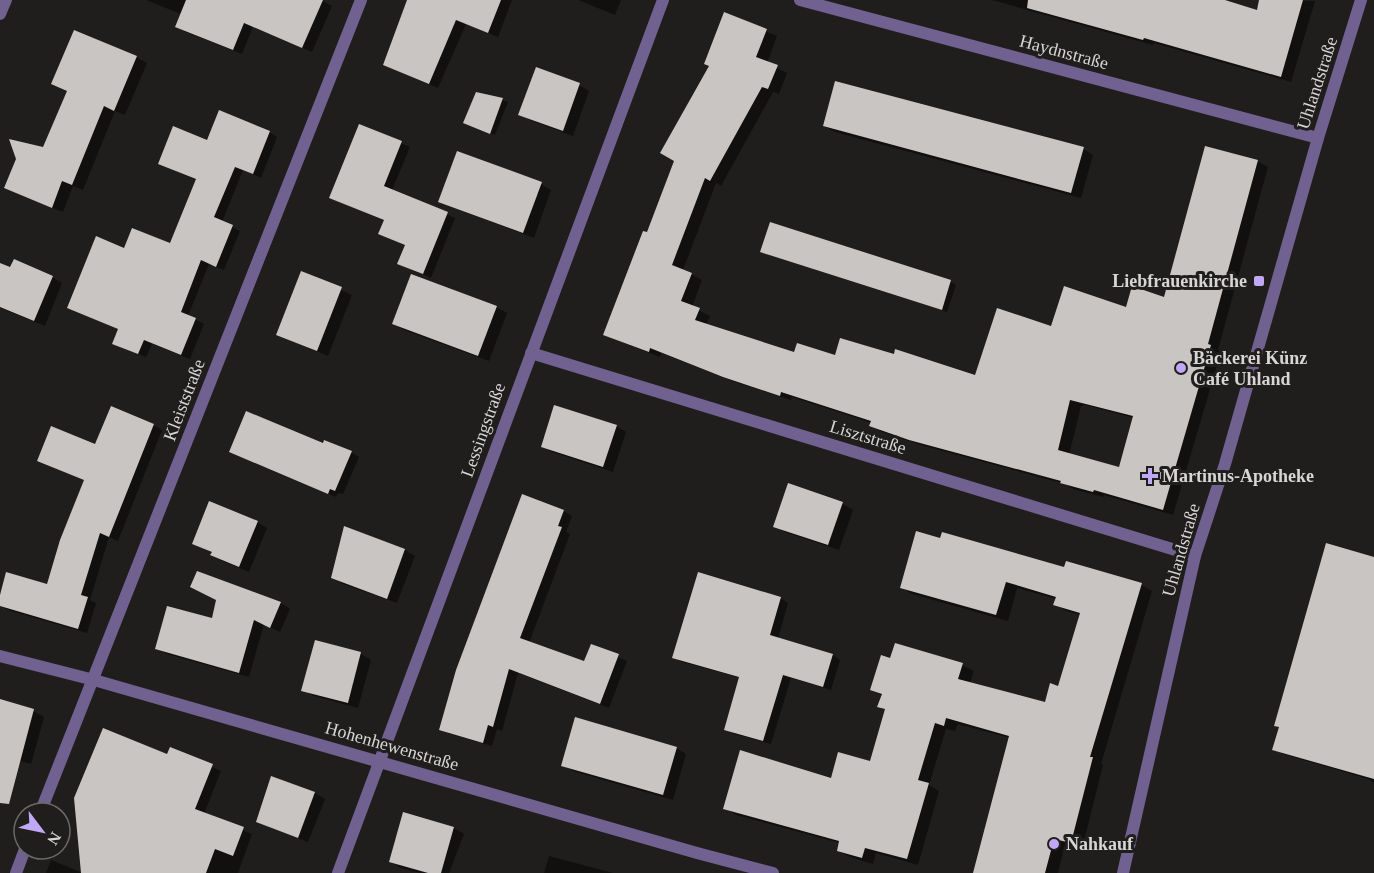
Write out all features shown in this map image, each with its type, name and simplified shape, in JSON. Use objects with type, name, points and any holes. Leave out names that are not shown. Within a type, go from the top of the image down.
[{"type":"street","points":[[0,14],[6,0]]},
{"type":"street","name":"Kleiststraße","points":[[45,801],[361,0]]},
{"type":"street","name":"Lessingstraße","points":[[338,873],[663,0]]},
{"type":"street","name":"Haydnstraße","points":[[801,0],[1318,138]]},
{"type":"street","name":"Uhlandstraße","points":[[1123,873],[1196,556],[1226,464],[1318,138],[1361,0]]},
{"type":"street","name":"Lisztstraße","points":[[531,353],[1196,556]]},
{"type":"street","name":"Hohenhewenstraße","points":[[0,656],[94,680],[773,873]]},
{"type":"building","points":[[186,0],[323,0],[302,48],[244,23],[233,50],[175,27]]},
{"type":"building","points":[[407,0],[501,0],[488,33],[456,20],[429,84],[383,65]]},
{"type":"building","points":[[1028,0],[1225,0],[1257,10],[1259,0],[1303,0],[1281,77],[1027,8]]},
{"type":"building","points":[[724,12],[767,29],[756,57],[778,65],[768,89],[762,87],[710,181],[705,178],[672,265],[692,273],[681,301],[700,308],[695,320],[794,352],[797,343],[835,355],[840,338],[894,354],[895,349],[975,375],[997,308],[1051,326],[1064,286],[1126,307],[1132,286],[1164,297],[1205,146],[1258,160],[1208,344],[1211,345],[1163,510],[909,440],[869,426],[871,421],[781,392],[780,396],[723,377],[650,348],[649,352],[603,335],[643,231],[647,232],[674,161],[660,153],[709,66],[704,64]],"holes":[[[1070,400],[1133,416],[1119,467],[1058,450]]]},
{"type":"building","points":[[74,30],[137,56],[114,111],[104,106],[72,185],[62,181],[52,208],[4,188],[16,159],[9,139],[43,147],[67,91],[51,84]]},
{"type":"building","points":[[536,67],[580,83],[563,131],[518,115]]},
{"type":"building","points":[[835,81],[1084,147],[1071,193],[823,126]]},
{"type":"building","points":[[476,92],[503,98],[490,134],[463,123]]},
{"type":"building","points":[[219,110],[270,131],[253,174],[235,167],[214,217],[233,225],[216,267],[201,260],[181,312],[196,318],[181,355],[144,340],[138,354],[112,344],[118,329],[67,308],[96,236],[124,248],[132,228],[170,243],[196,179],[158,164],[173,126],[207,140]]},
{"type":"building","points":[[359,124],[402,141],[384,186],[448,212],[423,274],[397,264],[405,245],[378,234],[384,220],[329,198]]},
{"type":"building","points":[[457,151],[542,182],[523,233],[438,202]]},
{"type":"building","points":[[770,222],[951,280],[942,310],[760,252]]},
{"type":"building","points":[[14,259],[53,276],[34,321],[0,307],[0,263],[10,267]]},
{"type":"building","points":[[301,271],[342,287],[317,351],[276,335]]},
{"type":"building","points":[[411,274],[497,306],[478,356],[392,324]]},
{"type":"building","points":[[554,405],[617,425],[603,467],[541,447]]},
{"type":"building","points":[[111,406],[154,424],[109,537],[100,533],[81,595],[88,597],[78,629],[0,606],[0,595],[6,572],[47,584],[60,540],[84,480],[37,461],[51,426],[95,444]]},
{"type":"building","points":[[246,411],[323,443],[324,440],[352,451],[335,491],[330,489],[328,494],[229,452]]},
{"type":"building","points":[[788,483],[843,502],[828,545],[773,527]]},
{"type":"building","points":[[522,494],[564,510],[558,526],[562,527],[520,638],[584,661],[591,644],[619,654],[600,704],[509,669],[493,727],[488,725],[483,743],[439,730],[456,670]]},
{"type":"building","points":[[209,501],[258,521],[239,567],[210,555],[212,552],[192,544]]},
{"type":"building","points":[[344,526],[405,549],[387,599],[331,578]]},
{"type":"building","points":[[916,531],[940,538],[942,532],[1064,567],[1066,561],[1142,583],[1090,757],[1093,757],[1071,843],[1054,839],[1045,873],[973,873],[1009,736],[946,718],[944,726],[935,723],[918,780],[929,783],[907,859],[865,848],[862,858],[837,851],[839,841],[723,809],[740,750],[831,778],[838,752],[870,761],[885,709],[877,707],[882,694],[870,690],[881,655],[890,658],[895,643],[963,663],[958,679],[1045,702],[1050,683],[1058,686],[1080,613],[1053,605],[1056,597],[1006,582],[996,615],[900,588]]},
{"type":"building","points":[[1326,543],[1374,557],[1374,779],[1272,750],[1279,727],[1274,726]]},
{"type":"building","points":[[197,571],[281,602],[270,628],[254,620],[239,673],[155,649],[167,606],[212,618],[216,600],[190,587]]},
{"type":"building","points":[[698,572],[781,597],[770,635],[833,654],[823,687],[783,675],[763,741],[724,730],[739,677],[672,658]]},
{"type":"building","points":[[315,640],[361,652],[348,703],[301,691]]},
{"type":"building","points":[[0,699],[34,709],[9,804],[0,803]]},
{"type":"building","points":[[575,717],[677,747],[663,795],[561,766]]},
{"type":"building","points":[[103,728],[167,754],[170,747],[213,764],[195,809],[244,827],[233,856],[215,849],[206,873],[81,873],[74,798]]},
{"type":"building","points":[[271,776],[315,792],[298,838],[256,822]]},
{"type":"building","points":[[403,812],[454,827],[441,873],[428,873],[389,862]]},
{"type":"place","name":"Liebfrauenkirche","points":[[1259,281]]},
{"type":"place","name":"Bäckerei Künz Café Uhland","points":[[1181,368]]},
{"type":"place","name":"Martinus-Apotheke","points":[[1150,476]]},
{"type":"place","name":"Nahkauf","points":[[1054,844]]}]
